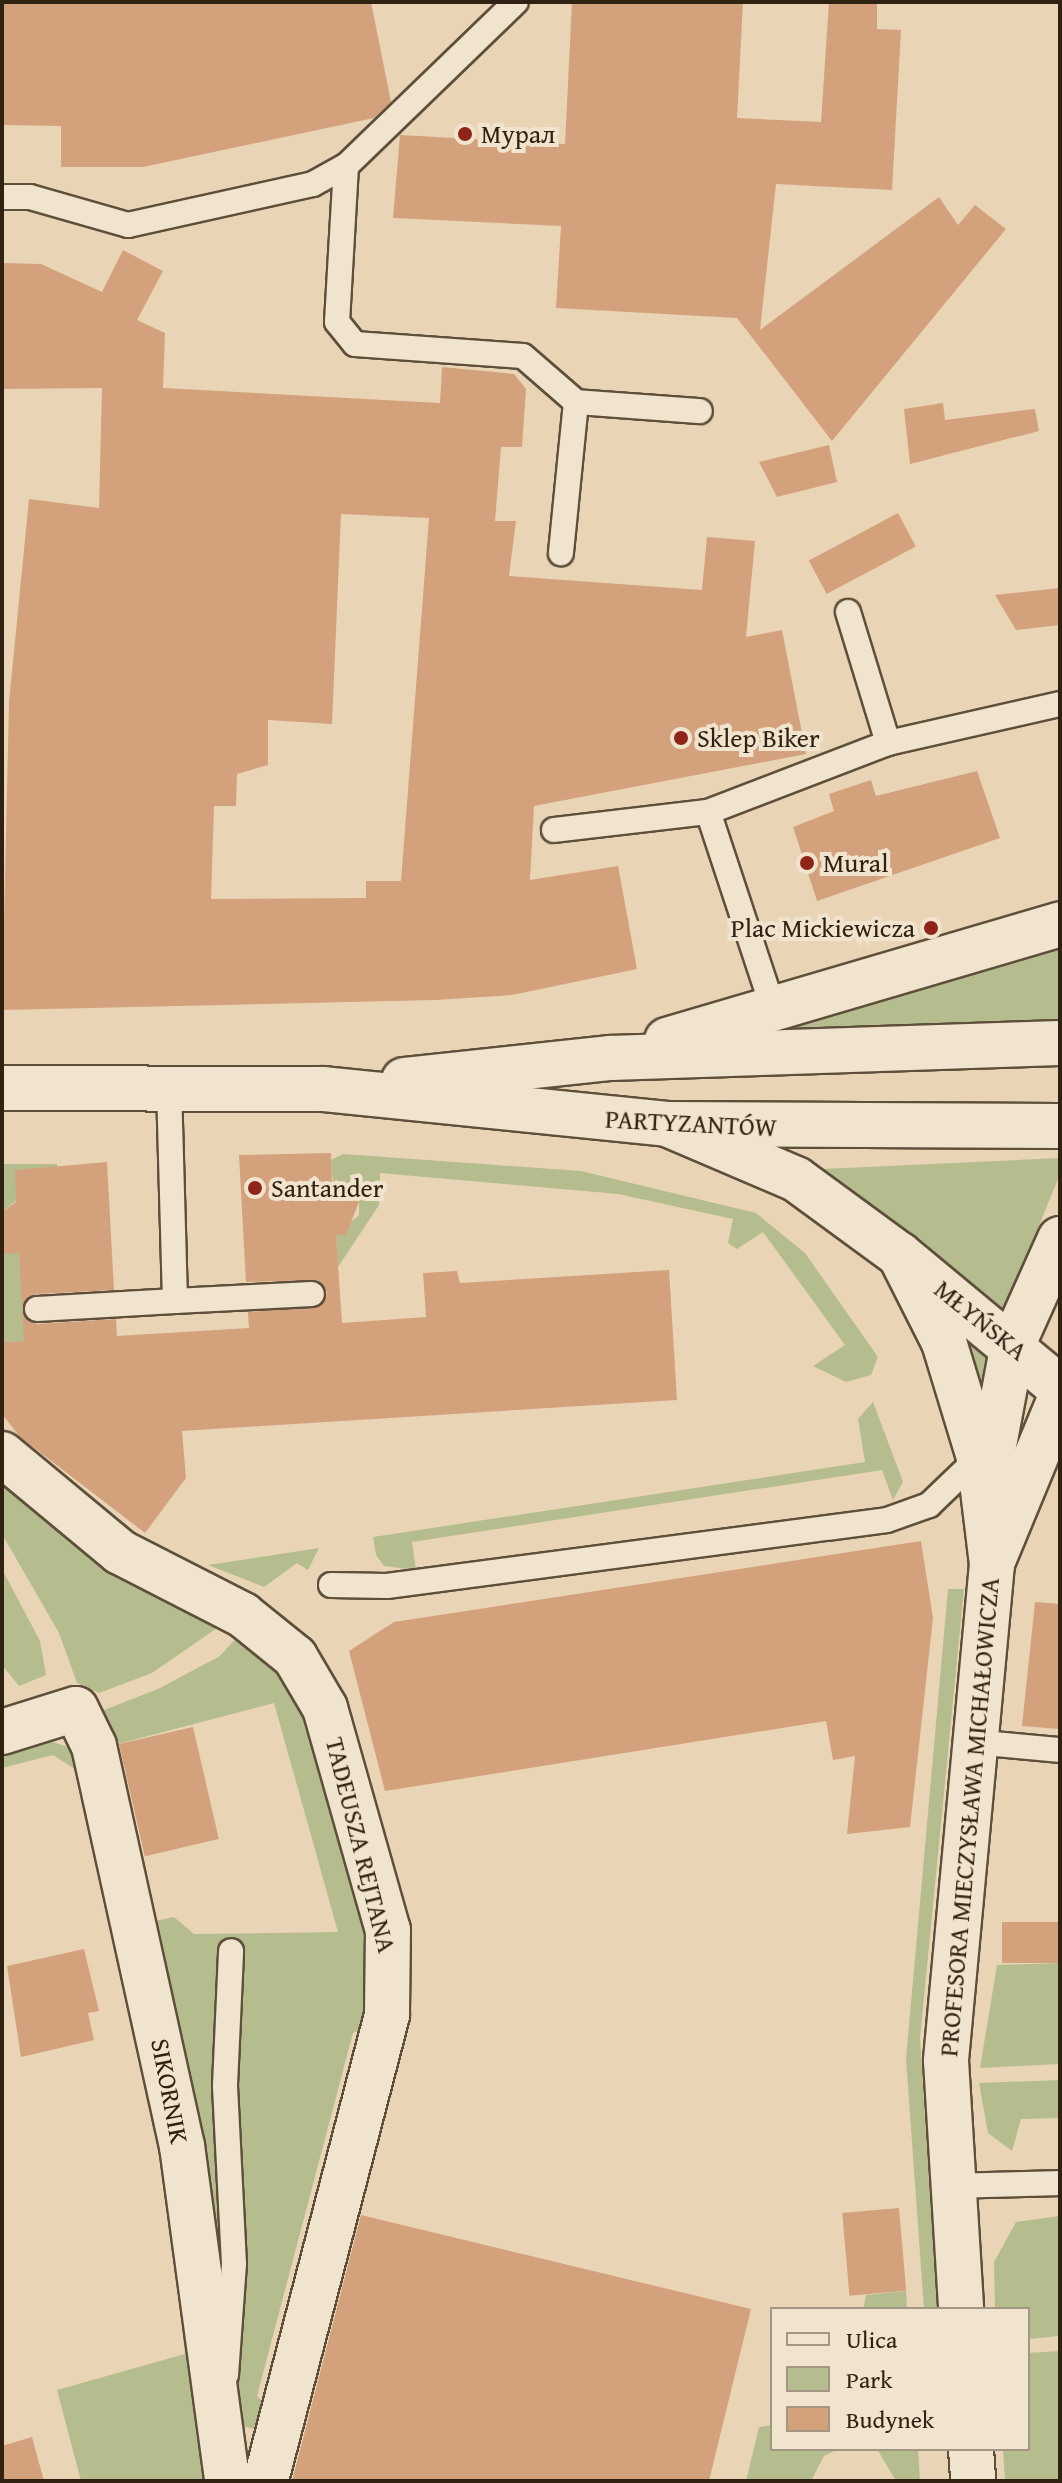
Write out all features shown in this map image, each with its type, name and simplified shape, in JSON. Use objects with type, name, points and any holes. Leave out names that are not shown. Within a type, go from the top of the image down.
[{"type":"street","name":"PARTYZANTÓW","points":[[610,1058],[1060,924]]},
{"type":"street","name":"PARTYZANTÓW","points":[[324,1089],[610,1058],[1060,1043]]},
{"type":"street","name":"PARTYZANTÓW","points":[[2,1088],[324,1089],[667,1124],[1060,1126]]},
{"type":"street","name":"PROFESORA MIECZYSŁAWA MICHAŁOWICZA","points":[[667,1124],[796,1179],[900,1255],[944,1342],[982,1475],[992,1564],[947,2016],[952,2186],[961,2307]]},
{"type":"street","name":"PROFESORA MIECZYSŁAWA MICHAŁOWICZA","points":[[982,1475],[1013,1344],[1060,1239]]},
{"type":"street","name":"MŁYŃSKA","points":[[900,1255],[1013,1344],[1060,1388]]},
{"type":"street","name":"PROFESORA MIECZYSŁAWA MICHAŁOWICZA","points":[[992,1564],[1060,1399]]},
{"type":"street","name":"TADEUSZA REJTANA","points":[[2,1454],[120,1552],[243,1615],[295,1657],[325,1708],[388,1930],[387,2015],[266,2481]]},
{"type":"street","name":"SIKORNIK","points":[[2,1732],[76,1709],[94,1746],[167,2066],[216,2425],[227,2481]]},
{"type":"street","points":[[971,2451],[973,2481]]},
{"type":"lane","points":[[2,197],[30,197],[128,225],[313,184],[346,166],[516,2]]},
{"type":"lane","points":[[346,166],[337,322],[355,344],[523,356],[576,402],[700,411]]},
{"type":"lane","points":[[561,553],[576,402]]},
{"type":"lane","points":[[848,612],[888,743]]},
{"type":"lane","points":[[554,830],[708,812],[888,743],[1060,704]]},
{"type":"lane","points":[[708,812],[773,1008]]},
{"type":"lane","points":[[169,1088],[175,1301]]},
{"type":"lane","points":[[37,1309],[312,1294]]},
{"type":"lane","points":[[331,1585],[387,1586],[887,1520],[929,1505],[982,1475]]},
{"type":"lane","points":[[973,1742],[1060,1750]]},
{"type":"lane","points":[[216,2425],[234,2278],[225,2085],[231,1951]]},
{"type":"lane","points":[[952,2186],[1060,2183]]},
{"type":"green space","points":[[1060,949],[1060,1022],[770,1033],[770,1029]]},
{"type":"green space","points":[[343,1154],[581,1171],[756,1213],[805,1253],[878,1357],[871,1375],[846,1382],[813,1366],[845,1345],[763,1232],[737,1249],[728,1243],[733,1219],[618,1194],[380,1173],[379,1205],[338,1267],[336,1235],[359,1215],[359,1202],[333,1184],[331,1160]]},
{"type":"green space","points":[[1060,1158],[1060,1174],[1003,1315],[823,1169]]},
{"type":"green space","points":[[2,1164],[57,1164],[57,1168],[2,1212]]},
{"type":"green space","points":[[2,1245],[19,1253],[26,1341],[2,1342]]},
{"type":"green space","points":[[967,1335],[995,1360],[984,1405],[960,1338]]},
{"type":"green space","points":[[873,1402],[903,1482],[893,1500],[882,1470],[412,1542],[416,1570],[384,1566],[376,1555],[373,1537],[865,1462],[858,1419]]},
{"type":"green space","points":[[2,1478],[220,1626],[152,1673],[99,1693],[77,1683],[59,1633],[2,1534]]},
{"type":"green space","points":[[319,1548],[308,1570],[297,1563],[264,1587],[208,1565]]},
{"type":"green space","points":[[2,1569],[40,1641],[46,1675],[19,1686],[2,1665]]},
{"type":"green space","points":[[948,1589],[964,1589],[920,2038],[937,2307],[924,2307],[906,2059]]},
{"type":"green space","points":[[238,1636],[298,1693],[368,1925],[370,2025],[353,2033],[257,2396],[269,2408],[262,2431],[239,2425],[150,1922],[174,1917],[194,1934],[338,1932],[274,1703],[114,1745],[101,1721],[104,1710],[158,1689],[220,1656]]},
{"type":"green space","points":[[46,1740],[75,1749],[84,1775],[53,1755],[2,1768],[2,1753]]},
{"type":"green space","points":[[1060,1963],[1060,2064],[980,2068],[997,1965]]},
{"type":"green space","points":[[1060,2080],[1060,2118],[1021,2119],[1012,2151],[988,2133],[979,2083]]},
{"type":"green space","points":[[169,2211],[216,2481],[81,2481],[57,2390],[185,2354]]},
{"type":"green space","points":[[1060,2216],[1060,2336],[1030,2339],[1030,2307],[995,2307],[994,2262],[1016,2222]]},
{"type":"green space","points":[[906,2291],[907,2307],[863,2307],[866,2295]]},
{"type":"green space","points":[[1060,2351],[1060,2481],[1005,2481],[1003,2451],[1030,2451],[1030,2353]]},
{"type":"green space","points":[[770,2425],[770,2451],[834,2451],[824,2456],[811,2481],[746,2481],[759,2427]]},
{"type":"green space","points":[[878,2451],[918,2451],[920,2481],[896,2481]]},
{"type":"building","points":[[2,2],[371,2],[391,102],[374,118],[143,167],[61,167],[61,126],[2,125]]},
{"type":"building","points":[[572,2],[743,2],[737,118],[821,122],[829,2],[877,4],[877,29],[901,30],[892,190],[776,184],[760,330],[939,197],[958,225],[975,205],[1006,229],[832,441],[737,318],[556,308],[561,226],[393,218],[400,135],[565,144]]},
{"type":"building","points":[[123,250],[163,271],[137,320],[165,333],[163,388],[440,403],[442,367],[514,374],[526,389],[522,447],[501,447],[495,521],[516,521],[509,576],[702,590],[707,537],[755,541],[746,637],[782,630],[806,754],[534,806],[530,880],[618,866],[637,969],[512,995],[435,1000],[2,1010],[9,702],[29,499],[99,508],[102,388],[2,389],[2,263],[41,264],[102,292]],"holes":[[[341,514],[429,518],[401,881],[366,881],[366,898],[211,899],[214,806],[236,806],[237,774],[268,765],[268,720],[332,724]]]},
{"type":"building","points":[[943,403],[945,420],[1035,409],[1039,431],[910,464],[904,409]]},
{"type":"building","points":[[829,445],[837,482],[777,497],[759,462]]},
{"type":"building","points":[[898,513],[916,547],[827,594],[809,560]]},
{"type":"building","points":[[1060,588],[1060,625],[1016,630],[995,595]]},
{"type":"building","points":[[977,771],[1000,838],[817,901],[793,827],[834,811],[829,794],[871,780],[876,796]]},
{"type":"building","points":[[331,1153],[332,1184],[359,1202],[346,1235],[336,1235],[342,1323],[426,1317],[423,1273],[457,1271],[460,1283],[669,1270],[677,1400],[182,1431],[186,1478],[145,1533],[20,1437],[2,1414],[2,1342],[24,1341],[22,1312],[37,1324],[116,1319],[117,1336],[249,1328],[248,1312],[321,1306],[327,1292],[318,1280],[246,1282],[239,1155]]},
{"type":"building","points":[[107,1162],[114,1290],[36,1294],[22,1308],[19,1253],[2,1254],[2,1212],[16,1202],[15,1170]]},
{"type":"building","points":[[921,1541],[933,1618],[910,1827],[847,1834],[855,1756],[833,1760],[826,1721],[385,1791],[349,1651],[394,1622]]},
{"type":"building","points":[[1035,1602],[1060,1604],[1060,1729],[1022,1726]]},
{"type":"building","points":[[193,1727],[219,1839],[145,1856],[119,1744]]},
{"type":"building","points":[[1002,1922],[1060,1922],[1060,1963],[1002,1963]]},
{"type":"building","points":[[84,1949],[99,2011],[88,2013],[94,2040],[21,2057],[7,1966]]},
{"type":"building","points":[[899,2208],[906,2291],[849,2296],[842,2213]]},
{"type":"building","points":[[361,2215],[751,2309],[709,2481],[292,2481]]},
{"type":"building","points":[[32,2437],[44,2481],[2,2481],[2,2446]]},
{"type":"place","name":"Мурал","points":[[465,134]]},
{"type":"place","name":"Sklep Biker","points":[[681,738]]},
{"type":"place","name":"Mural","points":[[807,863]]},
{"type":"place","name":"Plac Mickiewicza","points":[[931,928]]},
{"type":"place","name":"Santander","points":[[255,1188]]}]
